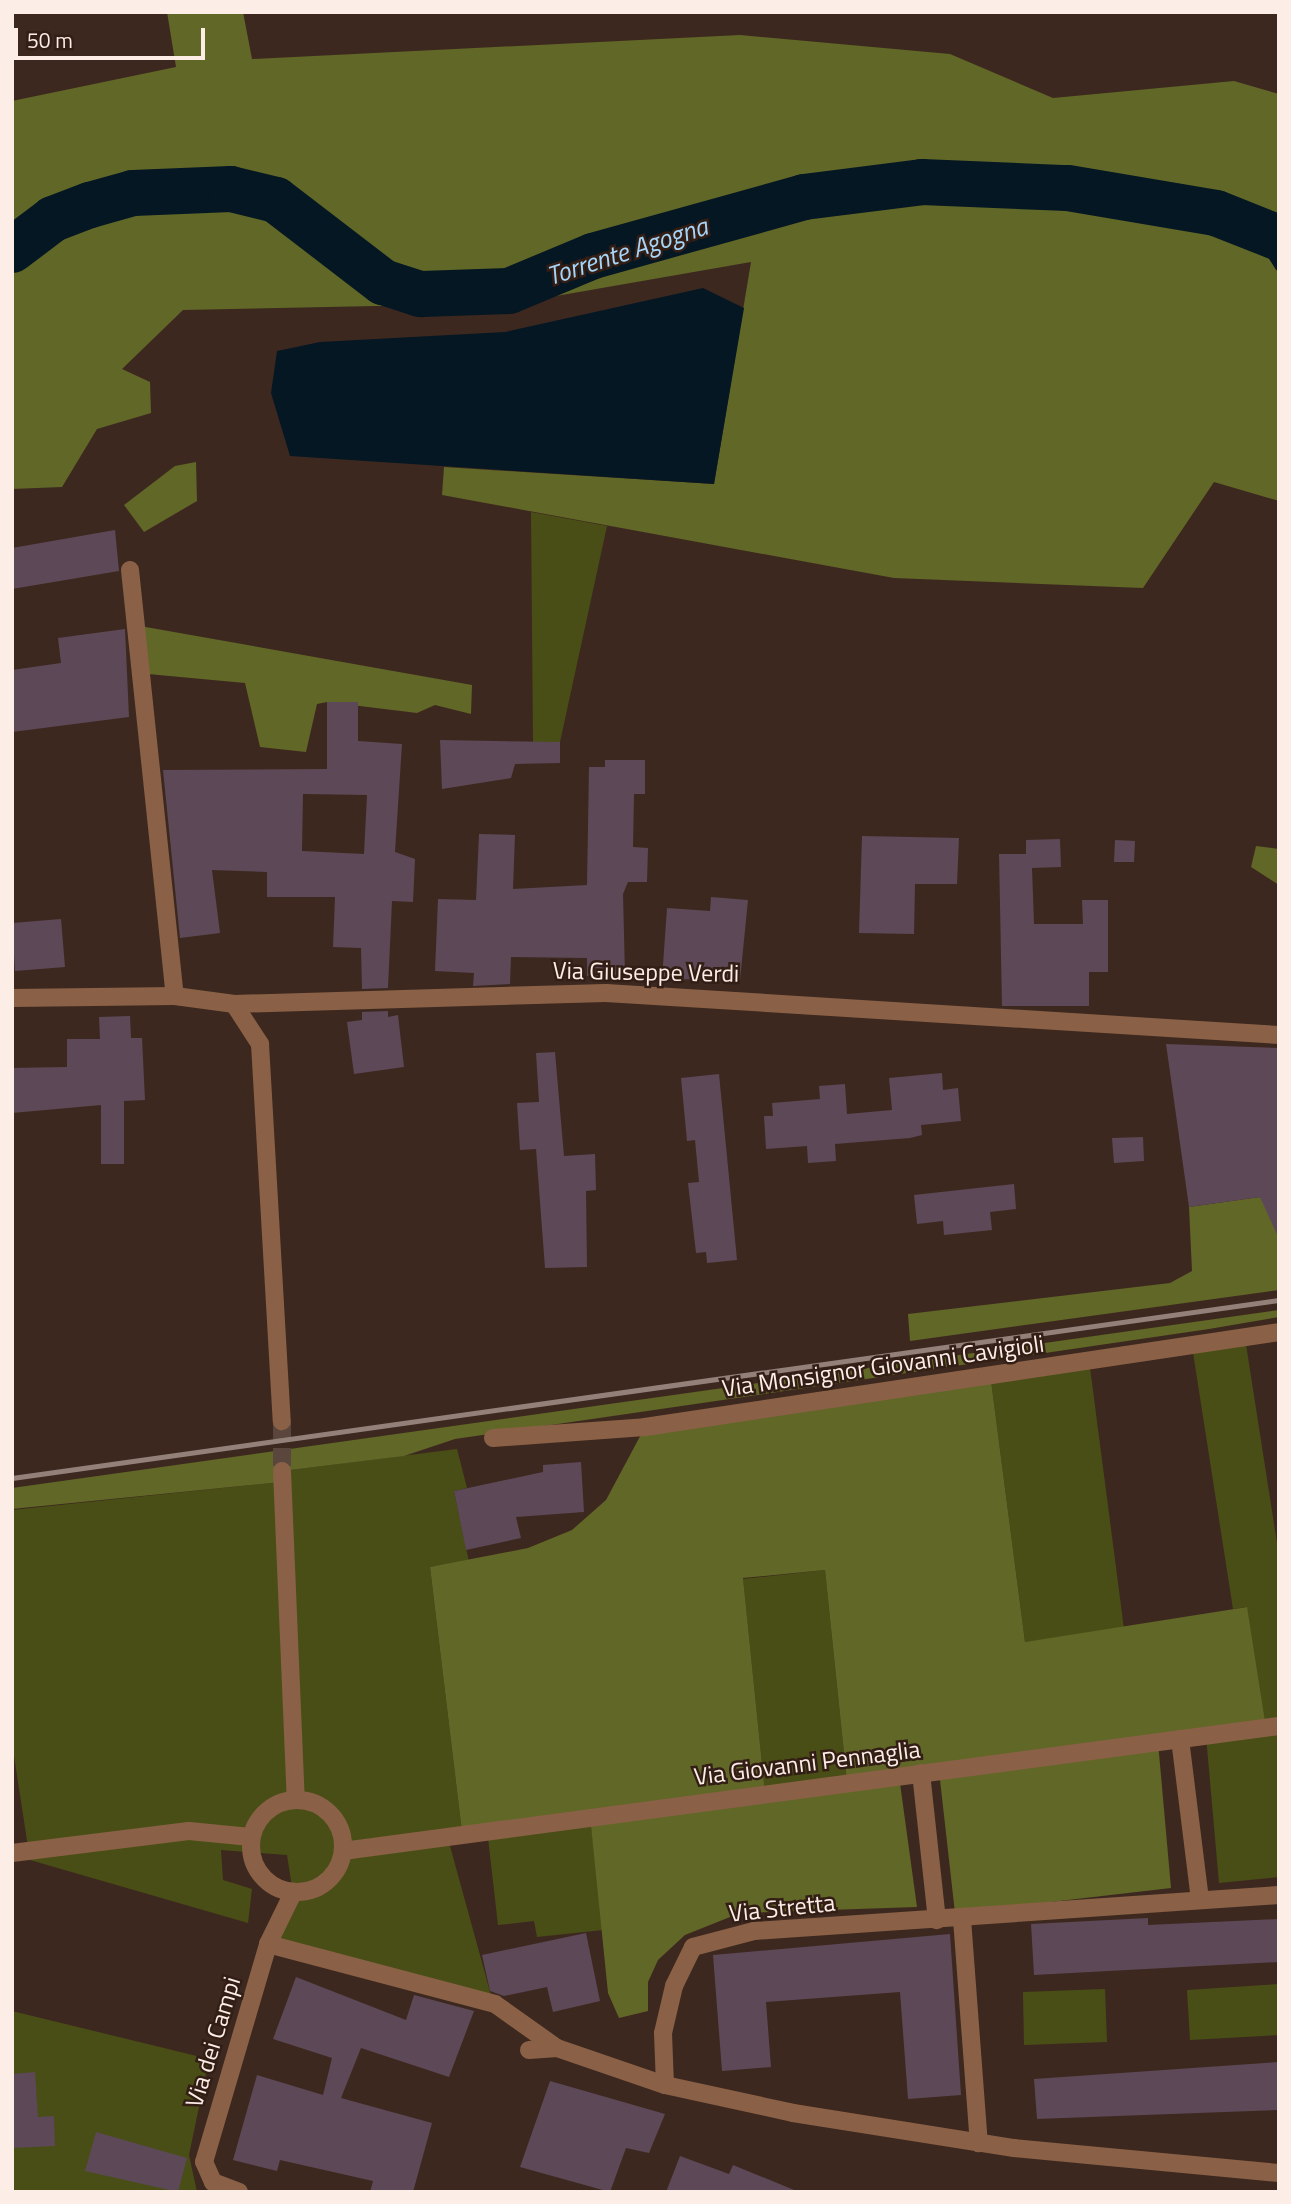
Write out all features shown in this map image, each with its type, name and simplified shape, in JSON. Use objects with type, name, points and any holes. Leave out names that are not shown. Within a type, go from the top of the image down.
[{"type":"street","points":[[130,570],[175,996]]},
{"type":"street","name":"Via Giuseppe Verdi","points":[[12,998],[175,996],[234,1004],[606,993],[1279,1035]]},
{"type":"street","points":[[234,1004],[260,1044],[282,1422]]},
{"type":"street","name":"Via Monsignor Giovanni Cavigioli","points":[[493,1438],[645,1427],[1279,1332]]},
{"type":"street","points":[[282,1477],[296,1800]]},
{"type":"street","name":"Via Giovanni Pennaglia","points":[[343,1851],[1279,1726]]},
{"type":"street","points":[[1180,1739],[1200,1899]]},
{"type":"street","points":[[921,1773],[937,1920]]},
{"type":"street","points":[[296,1800],[312,1802],[336,1821],[343,1851],[320,1886],[293,1893],[271,1884],[255,1867],[251,1837],[267,1810],[296,1800]]},
{"type":"street","points":[[12,1853],[189,1831],[251,1837]]},
{"type":"street","name":"Via dei Campi","points":[[239,2192],[213,2182],[204,2162],[268,1944],[293,1893]]},
{"type":"street","name":"Via Stretta","points":[[665,2085],[663,2033],[674,1986],[693,1947],[754,1931],[962,1919],[1279,1895]]},
{"type":"street","points":[[962,1919],[979,2143]]},
{"type":"street","points":[[268,1944],[495,2004],[556,2048],[665,2085],[979,2143],[1279,2173]]},
{"type":"street","points":[[529,2050],[556,2048]]},
{"type":"green space","points":[[167,12],[243,12],[252,59],[740,35],[950,54],[1053,98],[1234,81],[1279,94],[1279,501],[1214,482],[1143,588],[894,578],[442,495],[444,467],[714,484],[751,262],[516,303],[183,310],[122,369],[150,382],[151,413],[97,429],[62,487],[12,489],[12,101],[176,67]]},
{"type":"green space","points":[[196,462],[197,501],[144,532],[124,505],[175,466]]},
{"type":"green space","points":[[531,512],[607,526],[560,742],[533,742]]},
{"type":"green space","points":[[140,626],[472,685],[471,714],[435,705],[417,713],[327,702],[317,704],[306,752],[260,747],[245,683],[148,674]]},
{"type":"green space","points":[[1256,846],[1279,849],[1279,885],[1251,867]]},
{"type":"green space","points":[[1260,1197],[1279,1226],[1279,1290],[910,1341],[908,1314],[1170,1283],[1192,1271],[1189,1207]]},
{"type":"green space","points":[[1279,1310],[1279,1317],[1209,1329],[455,1439],[404,1456],[282,1471],[282,1482],[12,1509],[12,1488]]},
{"type":"green space","points":[[1245,1338],[1279,1556],[1279,1877],[1219,1883],[1206,1736],[1246,1607],[1233,1609],[1192,1346]]},
{"type":"green space","points":[[1089,1360],[1124,1629],[1025,1642],[990,1373]]},
{"type":"green space","points":[[990,1373],[1025,1642],[1247,1607],[1266,1728],[1158,1742],[1171,1888],[955,1913],[939,1771],[899,1776],[917,1907],[740,1913],[685,1935],[658,1960],[648,1982],[648,2011],[619,2018],[608,1993],[590,1816],[462,1832],[430,1567],[528,1548],[572,1530],[606,1500],[645,1427]],"holes":[[[825,1570],[847,1782],[765,1793],[743,1578]]]},
{"type":"green space","points":[[457,1449],[467,1488],[454,1491],[469,1562],[430,1567],[462,1832],[447,1835],[492,1999],[274,1945],[293,1893],[287,1855],[221,1850],[223,1880],[252,1889],[248,1923],[30,1860],[12,1743],[12,1510],[281,1482],[282,1471]]},
{"type":"green space","points":[[825,1570],[847,1782],[765,1793],[743,1579]]},
{"type":"green space","points":[[590,1816],[603,1930],[537,1937],[534,1921],[498,1925],[487,1829]]},
{"type":"green space","points":[[1279,1984],[1279,2035],[1190,2040],[1187,1990]]},
{"type":"green space","points":[[1105,1989],[1107,2042],[1024,2045],[1023,1992]]},
{"type":"green space","points":[[12,2011],[209,2059],[189,2155],[197,2192],[12,2192]]},
{"type":"water","points":[[703,288],[744,308],[714,484],[290,456],[271,393],[277,351],[320,342],[505,332]]},
{"type":"building","points":[[115,530],[119,571],[12,589],[12,548]]},
{"type":"building","points":[[125,629],[129,717],[12,732],[12,670],[61,663],[58,638]]},
{"type":"building","points":[[327,702],[358,702],[358,741],[402,744],[395,852],[415,859],[413,902],[392,901],[388,988],[362,989],[361,948],[333,947],[335,897],[267,897],[267,872],[212,870],[220,933],[180,938],[163,770],[327,769]],"holes":[[[303,794],[367,795],[364,854],[302,851]]]},
{"type":"building","points":[[440,740],[560,742],[560,763],[515,764],[511,778],[442,789]]},
{"type":"building","points":[[605,760],[645,760],[645,794],[634,794],[633,847],[648,848],[647,882],[628,882],[623,894],[625,975],[587,976],[587,958],[511,957],[510,984],[473,986],[474,973],[435,971],[438,899],[476,900],[479,834],[515,835],[513,889],[587,885],[589,767],[605,767]]},
{"type":"building","points":[[862,836],[959,838],[957,884],[915,884],[914,934],[859,933]]},
{"type":"building","points":[[1060,839],[1061,867],[1032,868],[1034,924],[1083,924],[1082,900],[1108,900],[1108,972],[1089,972],[1089,1006],[1002,1006],[999,854],[1026,854],[1026,840]]},
{"type":"building","points":[[1115,840],[1135,841],[1134,862],[1114,862]]},
{"type":"building","points":[[711,897],[748,900],[740,980],[662,979],[667,908],[710,911]]},
{"type":"building","points":[[61,919],[65,967],[15,971],[12,923]]},
{"type":"building","points":[[388,1011],[388,1017],[398,1015],[404,1067],[354,1074],[347,1022],[362,1020],[362,1012]]},
{"type":"building","points":[[130,1016],[131,1038],[142,1038],[145,1100],[124,1101],[124,1164],[101,1164],[101,1105],[12,1113],[12,1068],[67,1067],[67,1039],[100,1039],[99,1017]]},
{"type":"building","points":[[1166,1044],[1279,1048],[1279,1239],[1260,1197],[1189,1207]]},
{"type":"building","points":[[555,1052],[564,1156],[595,1154],[596,1190],[586,1191],[587,1267],[545,1268],[536,1149],[520,1150],[517,1103],[539,1102],[536,1053]]},
{"type":"building","points":[[942,1073],[943,1090],[958,1088],[961,1121],[921,1125],[922,1135],[910,1138],[835,1144],[836,1161],[808,1163],[807,1146],[766,1149],[764,1116],[773,1116],[772,1103],[820,1099],[819,1086],[845,1084],[847,1114],[892,1110],[889,1078]]},
{"type":"building","points":[[719,1074],[737,1260],[707,1263],[706,1252],[696,1253],[688,1183],[699,1182],[695,1140],[687,1141],[681,1078]]},
{"type":"building","points":[[1143,1137],[1144,1161],[1114,1163],[1112,1138]]},
{"type":"building","points":[[1014,1184],[1016,1209],[990,1212],[992,1230],[944,1235],[943,1221],[917,1224],[914,1195]]},
{"type":"building","points":[[581,1462],[584,1512],[516,1517],[521,1538],[466,1550],[454,1491],[543,1472],[543,1465]]},
{"type":"building","points":[[1148,1918],[1148,1925],[1279,1919],[1279,1962],[1034,1975],[1031,1924]]},
{"type":"building","points":[[586,1933],[600,2001],[553,2012],[547,1987],[504,1996],[490,1991],[482,1955]]},
{"type":"building","points":[[950,1934],[961,2095],[908,2099],[900,1992],[766,2002],[771,2067],[722,2071],[713,1955]]},
{"type":"building","points":[[296,1977],[406,2020],[414,1995],[474,2011],[449,2077],[361,2048],[341,2098],[432,2123],[413,2192],[370,2192],[373,2181],[280,2160],[277,2171],[233,2160],[257,2075],[323,2095],[332,2058],[273,2039]]},
{"type":"building","points":[[1279,2062],[1279,2110],[1037,2119],[1034,2079]]},
{"type":"building","points":[[35,2072],[38,2117],[54,2116],[55,2146],[12,2148],[12,2074]]},
{"type":"building","points":[[550,2081],[665,2114],[649,2153],[626,2148],[610,2192],[520,2167]]},
{"type":"building","points":[[96,2132],[187,2158],[178,2192],[85,2171]]},
{"type":"building","points":[[680,2156],[729,2174],[733,2165],[799,2192],[666,2192]]},
{"type":"waterway","name":"Torrente Agogna","points":[[12,250],[53,219],[133,193],[231,189],[276,200],[383,282],[421,294],[509,291],[593,256],[804,197],[922,182],[1068,188],[1216,213],[1279,238]]},
{"type":"waterway","points":[[1255,229],[1279,267]]},
{"type":"tunnel","points":[[282,1421],[282,1471]]},
{"type":"railway","points":[[12,1478],[1279,1300]]}]
